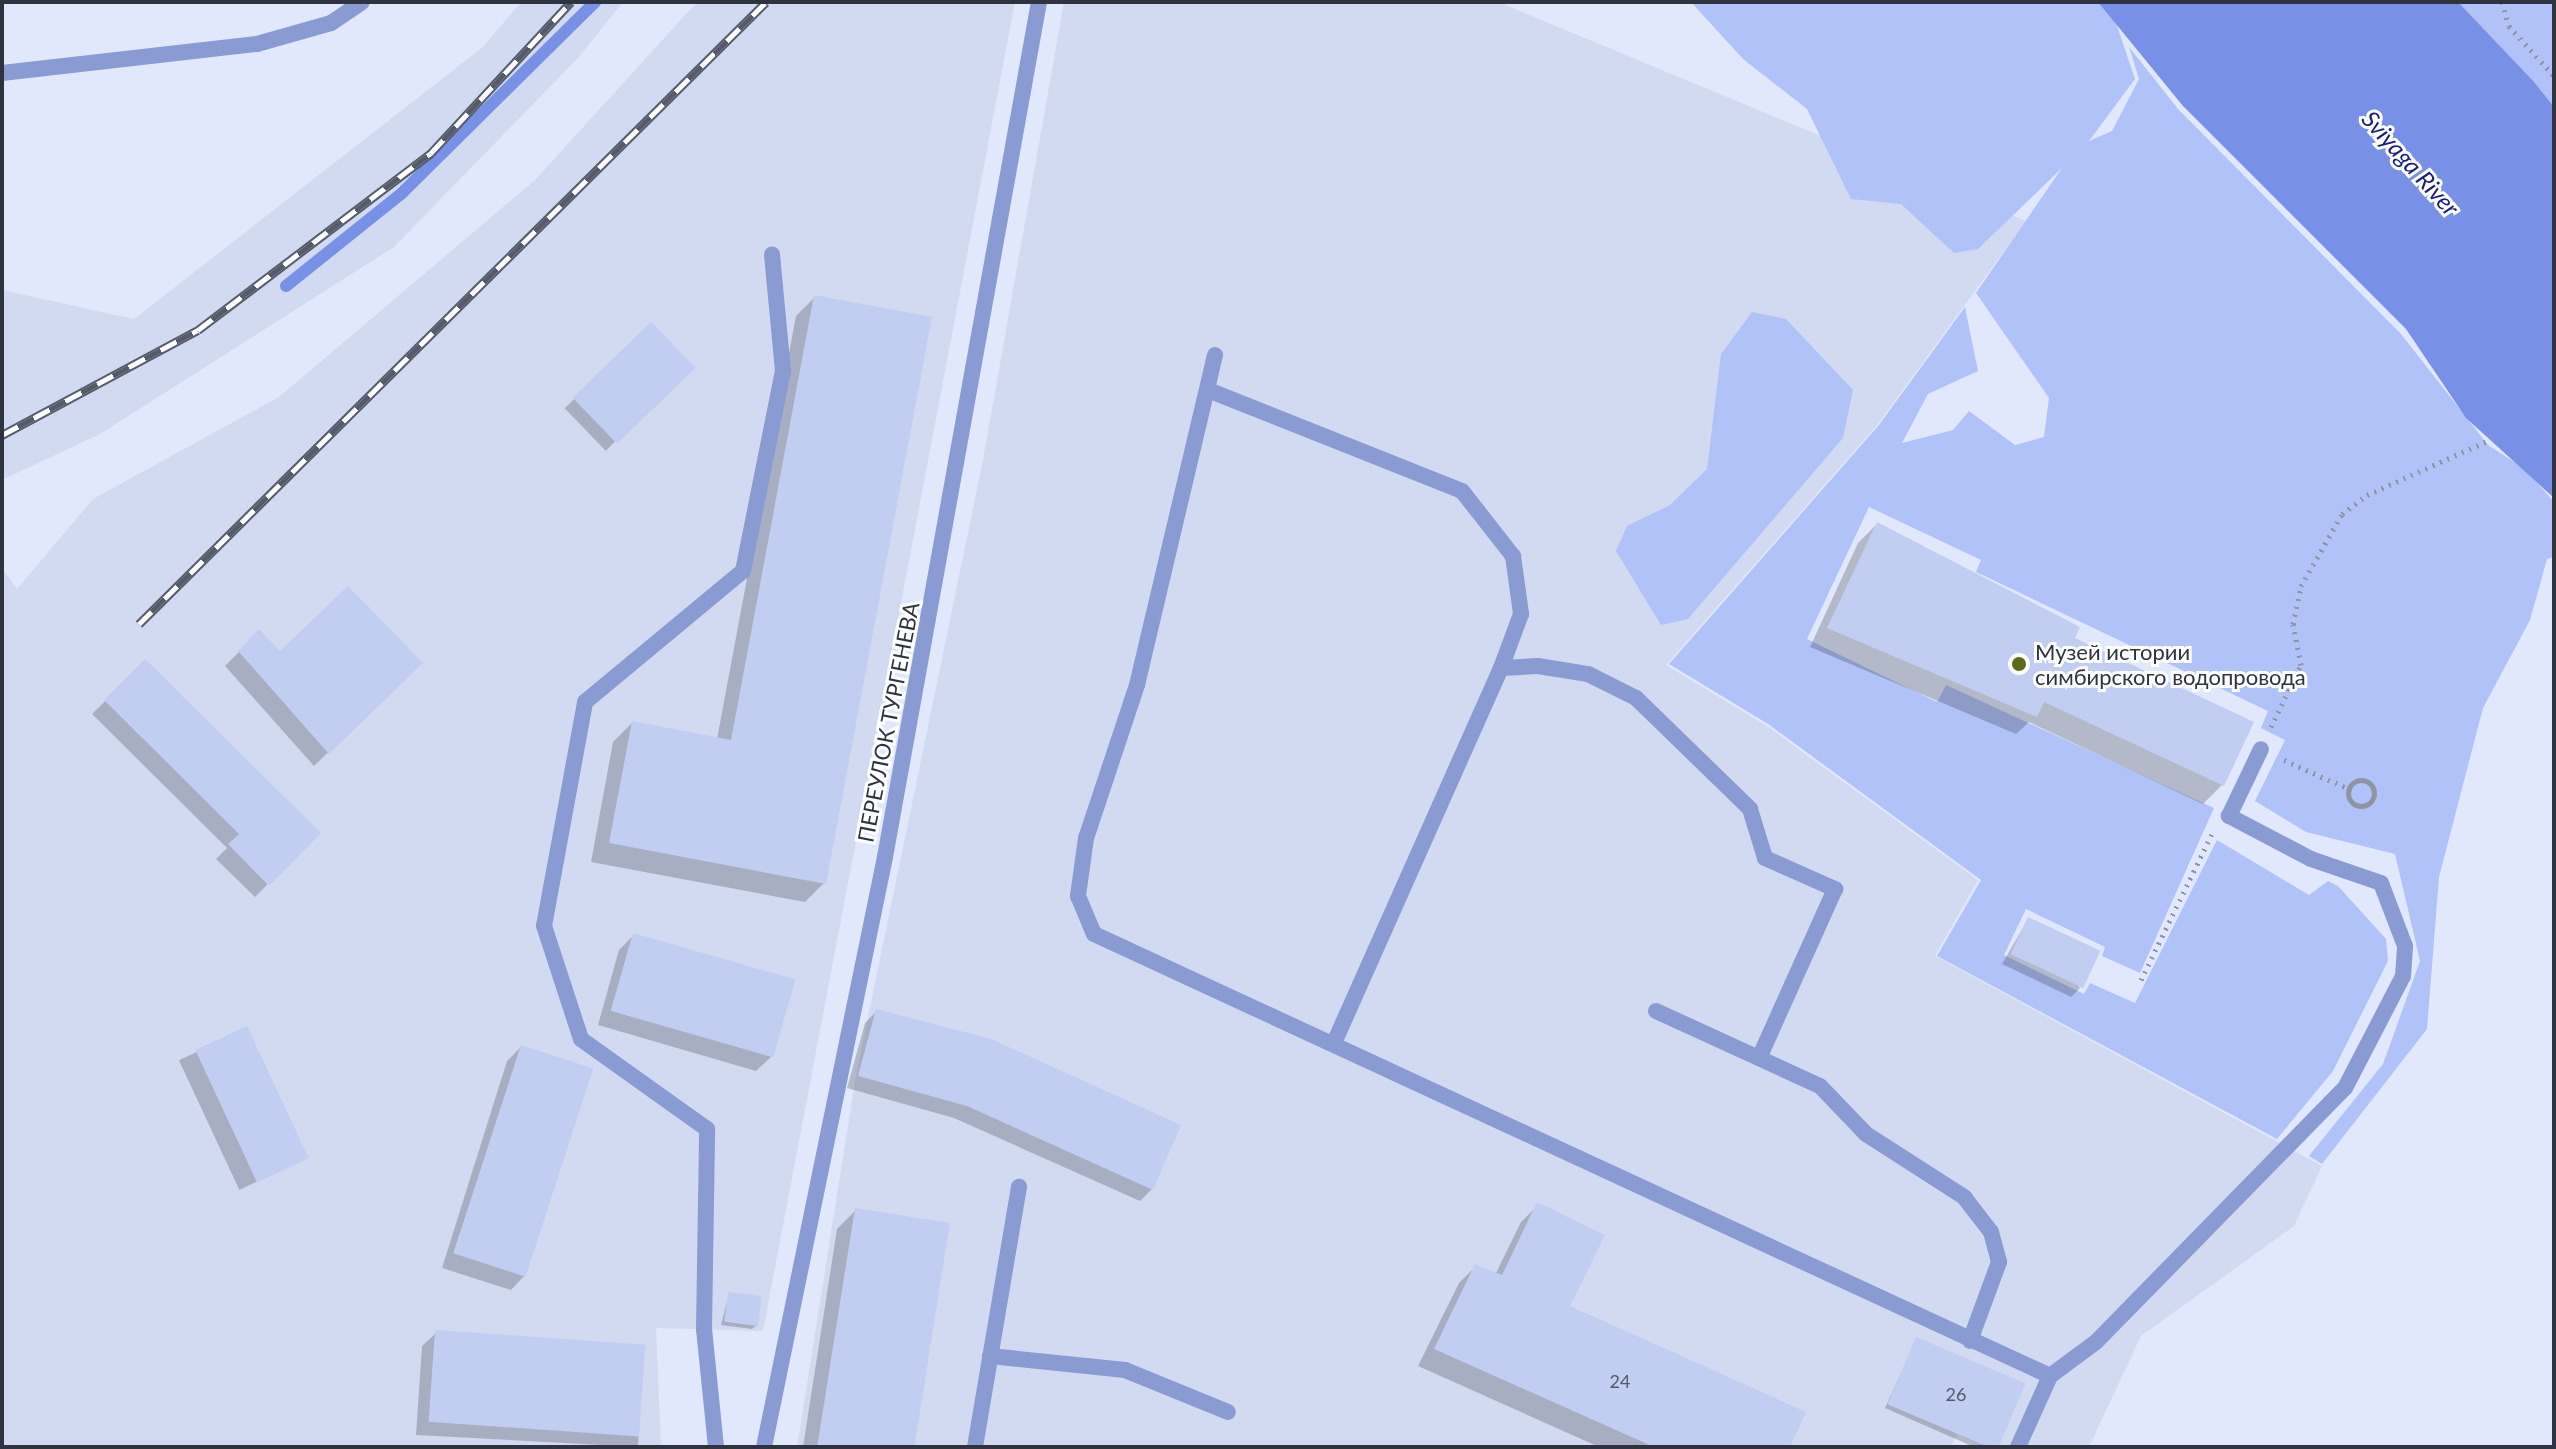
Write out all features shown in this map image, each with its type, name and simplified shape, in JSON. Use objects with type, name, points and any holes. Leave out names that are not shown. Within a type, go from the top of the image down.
[{"type":"lane","points":[[2,73],[257,44],[331,23],[362,2]]},
{"type":"lane","name":"ПЕРЕУЛОК ТУРГЕНЕВА","points":[[764,1447],[888,841],[1039,2]]},
{"type":"lane","points":[[716,1447],[704,1329],[707,1129],[581,1039],[544,926],[585,702],[743,571],[783,371],[772,255]]},
{"type":"lane","points":[[1215,355],[1137,685],[1086,838],[1080,916],[1094,934],[2050,1376]]},
{"type":"lane","points":[[1208,390],[1462,491],[1513,556],[1521,614],[1501,668],[1334,1043]]},
{"type":"lane","points":[[1501,668],[1588,674],[1636,698],[1750,809],[1765,858],[1835,889],[1759,1058]]},
{"type":"lane","points":[[2018,1447],[2050,1376],[2096,1342],[2345,1088],[2403,976],[2405,946],[2381,883],[2311,859],[2229,816],[2261,749]]},
{"type":"lane","points":[[1656,1011],[1820,1086],[1866,1134],[1964,1197],[1991,1232],[1999,1262],[1970,1341]]},
{"type":"lane","points":[[975,1447],[1019,1187]]},
{"type":"lane","points":[[990,1356],[1125,1370],[1228,1412]]},
{"type":"path","points":[[2502,2],[2509,26],[2554,76]]},
{"type":"path","points":[[2349,789],[2367,781],[2373,800],[2357,806],[2349,789],[2261,749],[2301,665],[2293,624],[2301,586],[2342,514],[2367,495],[2487,441]]},
{"type":"path","points":[[2141,980],[2208,838]]},
{"type":"shaded area","points":[[521,2],[623,2],[578,58],[394,247],[100,434],[2,480],[2,290],[134,319],[483,47]]},
{"type":"shaded area","points":[[697,2],[1015,2],[763,1331],[656,1328],[661,1447],[2,1447],[2,568],[17,589],[93,499],[279,397],[535,180]]},
{"type":"shaded area","points":[[1064,2],[1498,2],[2026,221],[1878,424],[1666,665],[1767,726],[1978,880],[1935,956],[2322,1166],[2294,1226],[2141,1336],[2089,1447],[1986,1447],[1957,1434],[1951,1447],[797,1447],[856,1075],[983,460]]},
{"type":"shaded area","points":[[1691,2],[2109,2],[2135,79],[2089,141],[2112,131],[2139,79],[2129,47],[2178,109],[2401,334],[2488,445],[2525,469],[2554,502],[2554,557],[2547,559],[2530,620],[2483,708],[2439,877],[2427,1029],[2322,1164],[2309,1156],[2383,1064],[2420,961],[2395,854],[2306,832],[2255,801],[2285,740],[2261,728],[2268,711],[1976,572],[1981,560],[1869,507],[1807,639],[1937,702],[1946,685],[2214,808],[2140,973],[2102,956],[2105,947],[2026,909],[2004,955],[2084,994],[2090,983],[2135,1003],[2217,840],[2309,895],[2328,881],[2338,886],[2386,939],[2388,961],[2333,1071],[2277,1139],[1937,956],[1981,880],[1768,724],[1669,664],[1879,425],[1965,307],[1978,371],[1928,394],[1902,443],[1953,430],[1969,411],[2015,445],[2044,437],[2049,398],[1976,293],[2062,168],[1978,249],[1954,253],[1901,204],[1851,199],[1807,109],[1743,59]]},
{"type":"shaded area","points":[[2435,2],[2554,2],[2554,107],[2465,10]]},
{"type":"shaded area","points":[[1752,312],[1786,319],[1853,390],[1843,438],[1688,619],[1661,625],[1616,551],[1627,526],[1670,505],[1707,469],[1721,354]]},
{"type":"water","name":"Sviyaga River","points":[[2098,2],[2458,2],[2534,82],[2554,107],[2554,498],[2466,418],[2406,329],[2183,106]]},
{"type":"building","points":[[814,295],[932,317],[826,884],[609,843],[632,721],[731,740]]},
{"type":"building","points":[[651,322],[695,368],[617,444],[573,398]]},
{"type":"building","points":[[1877,522],[2080,627],[2075,638],[2254,722],[2224,786],[2044,702],[2037,717],[1827,628]]},
{"type":"building","points":[[348,586],[423,663],[329,754],[238,651],[259,629],[280,651]]},
{"type":"building","points":[[145,659],[321,833],[269,886],[228,844],[239,834],[104,700]]},
{"type":"building","points":[[2028,917],[2101,951],[2083,988],[2011,954]]},
{"type":"building","points":[[633,933],[795,980],[773,1057],[611,1011]]},
{"type":"building","points":[[876,1009],[991,1039],[1181,1125],[1153,1190],[967,1106],[858,1076]]},
{"type":"building","points":[[247,1026],[309,1158],[257,1182],[195,1050]]},
{"type":"building","points":[[521,1045],[593,1068],[526,1277],[453,1253]]},
{"type":"building","points":[[1537,1202],[1605,1235],[1570,1306],[1806,1412],[1790,1447],[1654,1447],[1434,1349],[1475,1264],[1502,1275]]},
{"type":"building","points":[[855,1208],[950,1223],[914,1447],[817,1447]]},
{"type":"building","points":[[728,1292],[762,1296],[758,1326],[724,1322]]},
{"type":"building","points":[[435,1330],[645,1345],[639,1436],[429,1422]]},
{"type":"building","points":[[1916,1337],[2026,1383],[1999,1447],[1988,1447],[1887,1404]]},
{"type":"waterway","points":[[286,286],[402,193],[595,2]]},
{"type":"railway","points":[[2,435],[198,330],[431,153],[571,2]]},
{"type":"railway","points":[[139,624],[766,2]]},
{"type":"place","name":"Музей истории симбирского водопровода","points":[[2019,664]]}]
